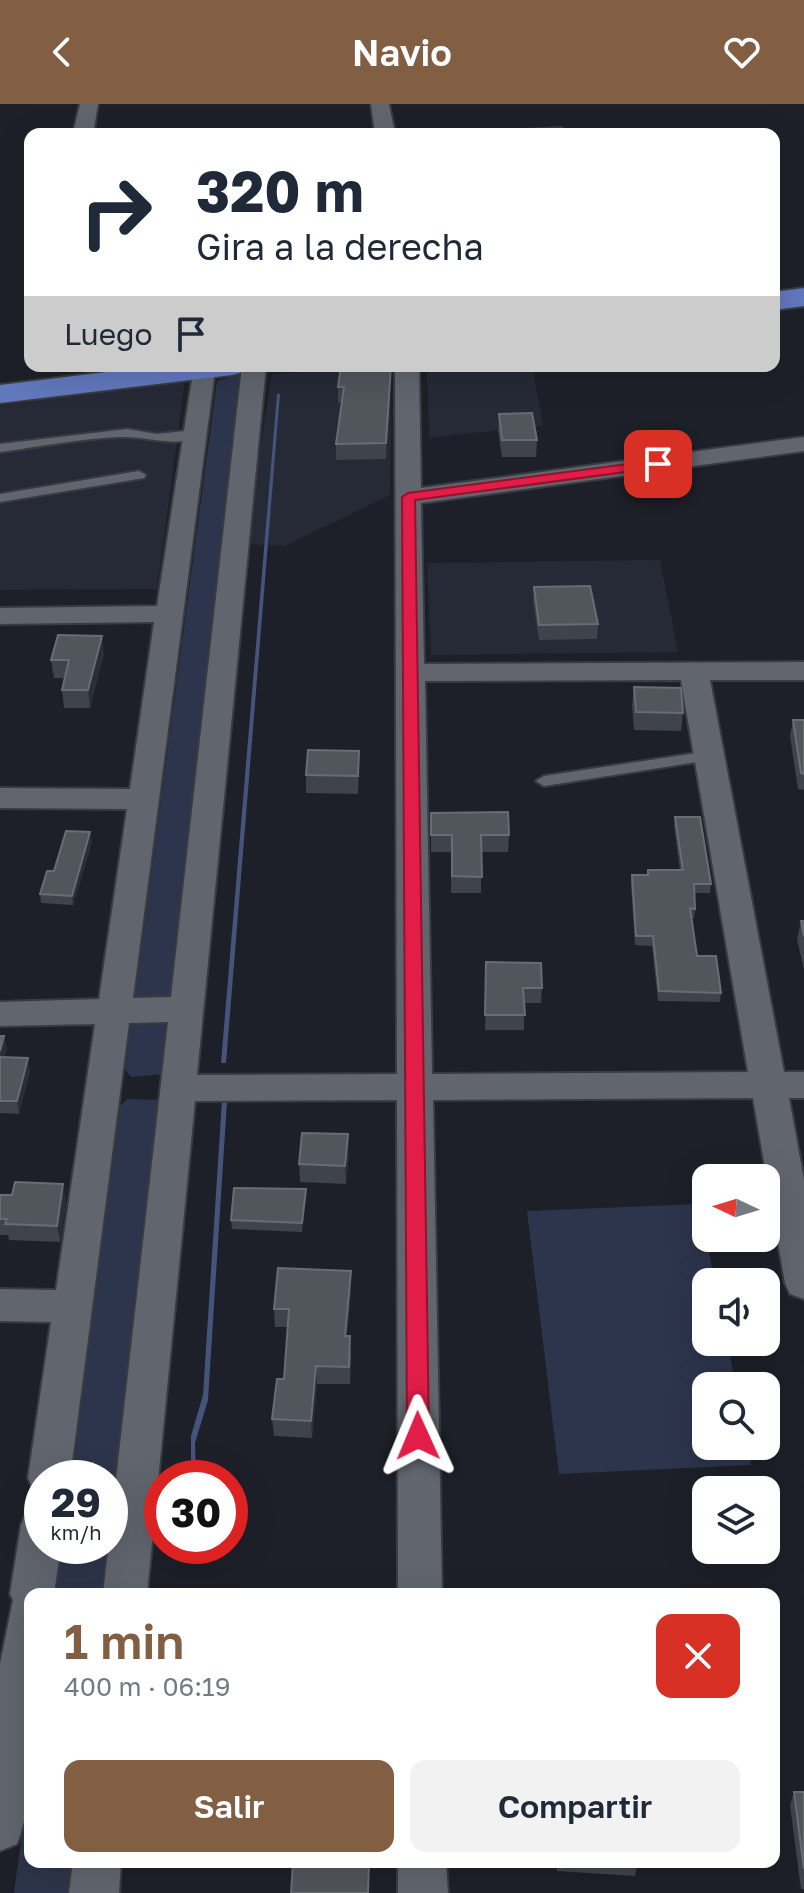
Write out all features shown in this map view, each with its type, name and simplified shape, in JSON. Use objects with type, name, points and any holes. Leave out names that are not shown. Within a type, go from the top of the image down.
[{"type":"main road","points":[[780,300],[804,297]]},
{"type":"main road","points":[[0,394],[126,372]]},
{"type":"street","points":[[84,128],[89,104]]},
{"type":"street","points":[[380,104],[384,128]]},
{"type":"street","points":[[52,1460],[194,434],[216,372]]},
{"type":"street","points":[[126,1588],[253,372]]},
{"type":"street","points":[[407,372],[420,1588]]},
{"type":"street","points":[[408,497],[804,444]]},
{"type":"street","points":[[0,616],[169,614]]},
{"type":"street","points":[[694,671],[804,1283]]},
{"type":"street","points":[[410,673],[804,671]]},
{"type":"street","points":[[0,798],[143,799]]},
{"type":"street","points":[[0,1014],[187,1009]]},
{"type":"street","points":[[178,1088],[804,1085]]},
{"type":"street","points":[[0,1305],[73,1306]]},
{"type":"street","points":[[33,1588],[36,1564]]},
{"type":"street","points":[[0,1827],[17,1672],[24,1639]]},
{"type":"street","points":[[94,1893],[96,1868]]},
{"type":"street","points":[[422,1868],[423,1893]]},
{"type":"lane","points":[[0,448],[127,433],[157,438],[194,434]]},
{"type":"lane","points":[[0,498],[139,475]]},
{"type":"lane","points":[[544,781],[710,756]]},
{"type":"shaded area","points":[[391,372],[390,495],[285,546],[245,544],[272,374]]},
{"type":"shaded area","points":[[427,372],[533,372],[543,425],[429,438]]},
{"type":"shaded area","points":[[243,376],[165,1074],[131,1077],[125,1069],[217,381]]},
{"type":"shaded area","points":[[185,379],[157,589],[0,590],[0,406]]},
{"type":"shaded area","points":[[277,394],[280,394],[226,1063],[221,1063]]},
{"type":"shaded area","points":[[660,560],[678,652],[431,655],[427,563]]},
{"type":"shaded area","points":[[128,1099],[161,1100],[124,1460],[72,1460],[120,1106]]},
{"type":"shaded area","points":[[222,1100],[227,1101],[208,1400],[195,1443],[195,1460],[191,1460],[191,1436],[203,1395]]},
{"type":"shaded area","points":[[692,1204],[692,1252],[709,1252],[712,1268],[692,1268],[692,1356],[730,1356],[733,1372],[692,1372],[692,1460],[750,1460],[751,1465],[559,1474],[527,1211]]},
{"type":"shaded area","points":[[58,1564],[113,1564],[111,1588],[55,1588]]},
{"type":"shaded area","points":[[24,1819],[24,1868],[79,1868],[77,1893],[14,1893]]},
{"type":"building","points":[[340,372],[391,372],[386,443],[336,444],[344,387],[338,387]]},
{"type":"building","points":[[532,413],[537,440],[502,440],[499,414]]},
{"type":"building","points":[[590,586],[598,624],[539,625],[534,587]]},
{"type":"building","points":[[58,635],[102,636],[88,690],[62,690],[69,660],[51,660]]},
{"type":"building","points":[[634,687],[681,688],[683,713],[636,712]]},
{"type":"building","points":[[793,720],[804,720],[804,774],[801,773]]},
{"type":"building","points":[[308,750],[359,751],[358,776],[306,775]]},
{"type":"building","points":[[508,812],[509,835],[481,835],[482,877],[452,876],[452,835],[431,835],[431,813]]},
{"type":"building","points":[[675,817],[700,817],[711,884],[694,884],[695,909],[690,908],[697,956],[716,956],[721,993],[659,991],[653,936],[636,936],[632,875],[648,875],[648,870],[683,870]]},
{"type":"building","points":[[66,831],[90,832],[72,896],[40,894],[47,871],[54,871]]},
{"type":"building","points":[[486,962],[541,963],[542,988],[523,988],[525,1015],[485,1015]]},
{"type":"building","points":[[0,1057],[28,1058],[17,1101],[0,1101]]},
{"type":"building","points":[[302,1133],[348,1134],[345,1166],[299,1164]]},
{"type":"building","points":[[15,1182],[63,1184],[57,1226],[5,1224],[7,1219],[0,1219],[0,1195],[12,1195]]},
{"type":"building","points":[[234,1188],[306,1189],[302,1223],[231,1220]]},
{"type":"building","points":[[278,1268],[351,1271],[345,1336],[350,1336],[349,1367],[316,1366],[311,1421],[272,1419],[277,1379],[284,1379],[289,1309],[274,1309]]},
{"type":"building","points":[[794,1792],[804,1792],[804,1869]]},
{"type":"building","points":[[293,1868],[369,1868],[368,1893],[291,1893]]},
{"type":"route","points":[[418,1436],[408,497],[658,464]]}]
